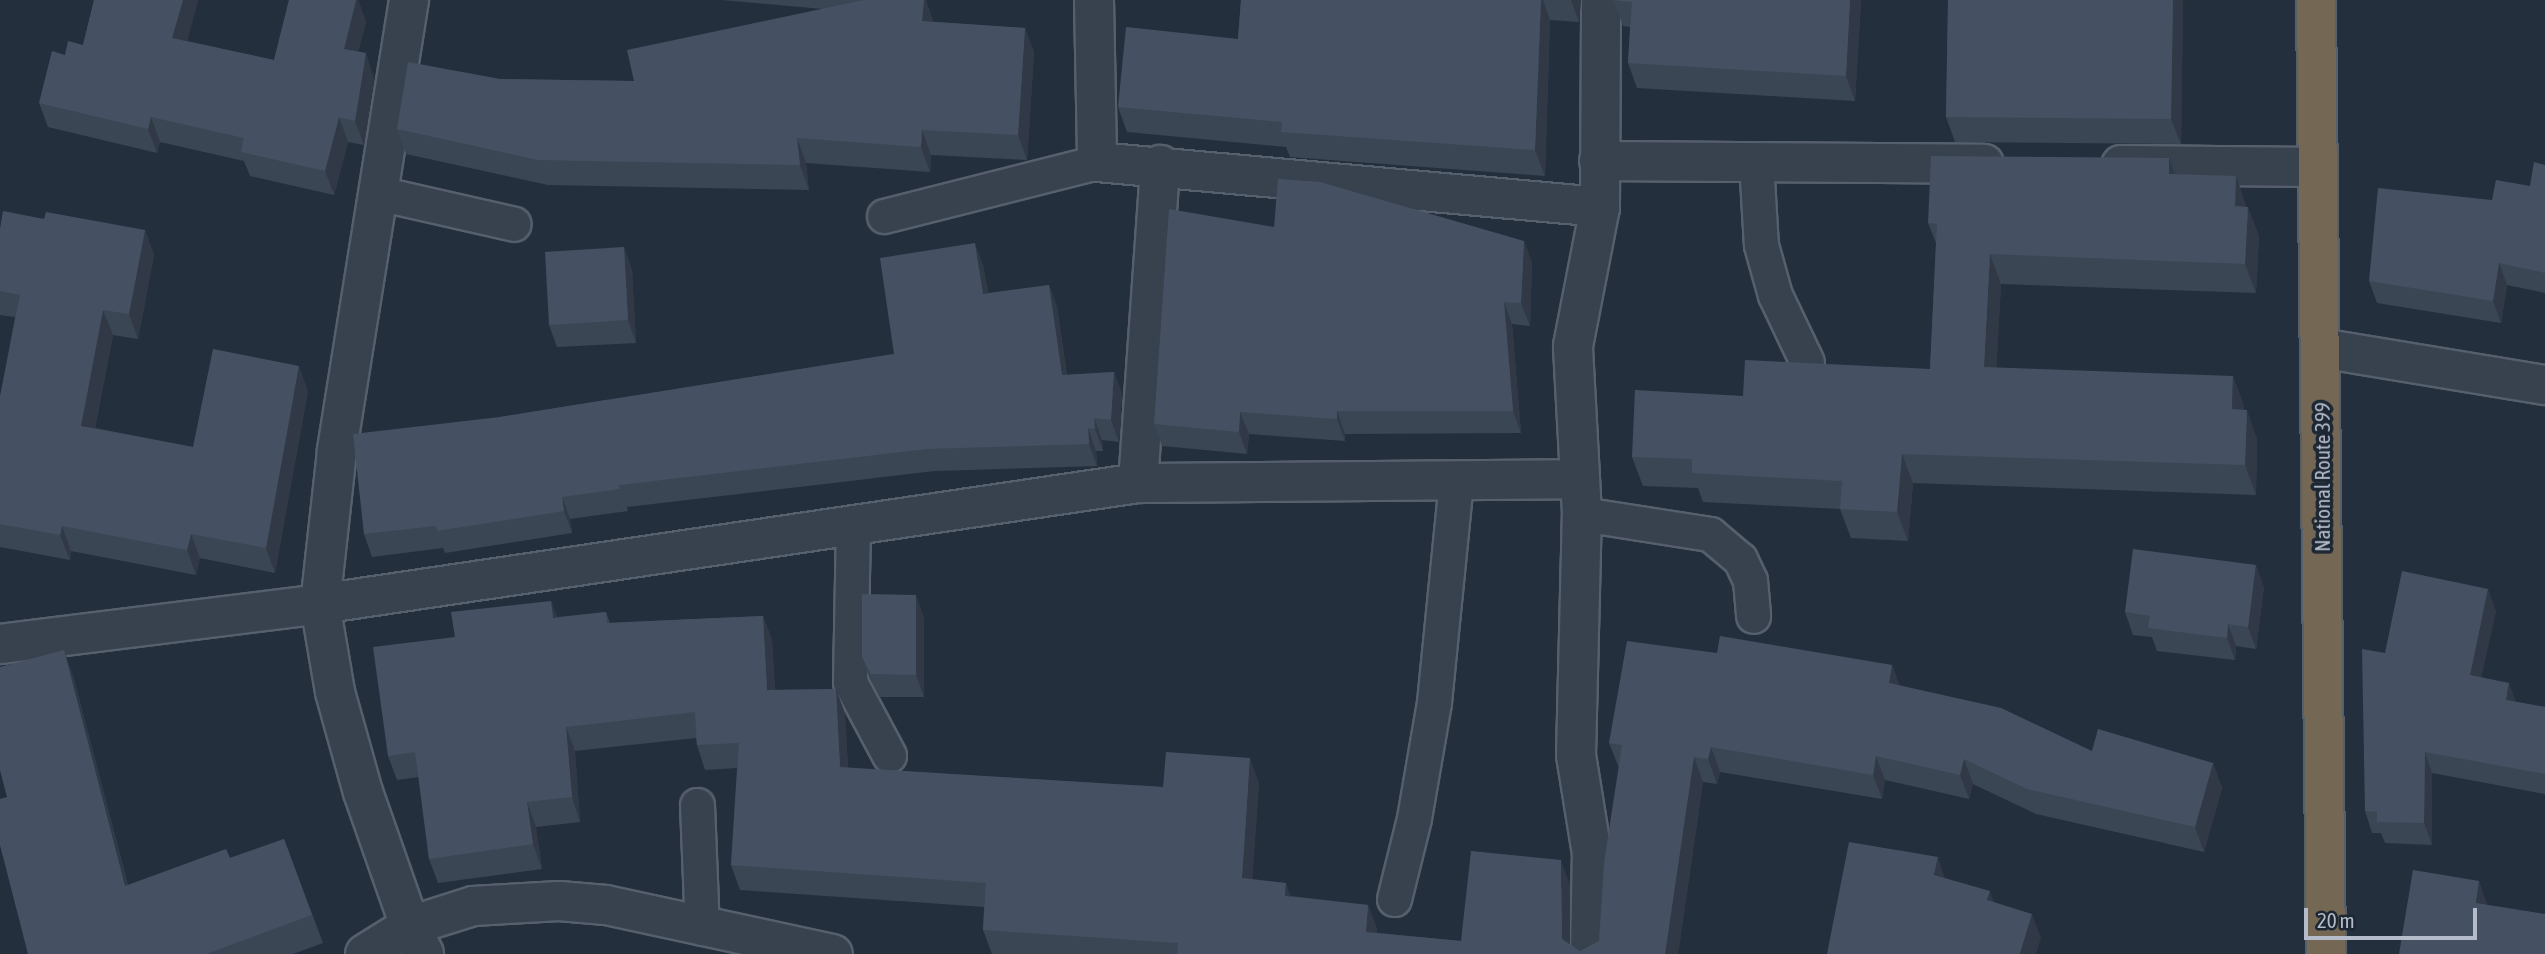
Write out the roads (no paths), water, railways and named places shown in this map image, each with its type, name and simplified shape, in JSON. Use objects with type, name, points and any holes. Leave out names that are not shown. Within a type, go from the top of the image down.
[{"type":"highway","name":"National Route 399","points":[[2316,0],[2326,954]]},
{"type":"street","points":[[409,0],[337,451],[320,604],[338,705],[363,792],[417,940]]},
{"type":"street","points":[[1094,0],[1097,162],[1160,165],[1600,207]]},
{"type":"street","points":[[1590,954],[1592,854],[1576,755],[1581,497],[1573,346],[1600,207],[1601,0]]},
{"type":"street","points":[[1599,161],[2016,164]]},
{"type":"street","points":[[1139,483],[1160,165]]},
{"type":"street","points":[[2085,165],[2318,167]]},
{"type":"street","points":[[2321,348],[2545,385]]},
{"type":"street","points":[[0,644],[320,604],[1139,483],[1456,481],[1581,497]]},
{"type":"street","points":[[365,954],[417,940],[473,906],[559,901],[606,905],[702,928],[833,954]]},
{"type":"lane","points":[[884,216],[1097,162]]},
{"type":"lane","points":[[1756,162],[1760,246],[1775,295],[1807,362]]},
{"type":"lane","points":[[378,193],[514,224]]},
{"type":"lane","points":[[1394,899],[1414,818],[1434,702],[1456,481]]},
{"type":"lane","points":[[1581,497],[1710,534],[1740,559],[1750,580],[1753,616]]},
{"type":"lane","points":[[853,525],[850,682],[889,755]]},
{"type":"lane","points":[[697,805],[702,928]]}]
